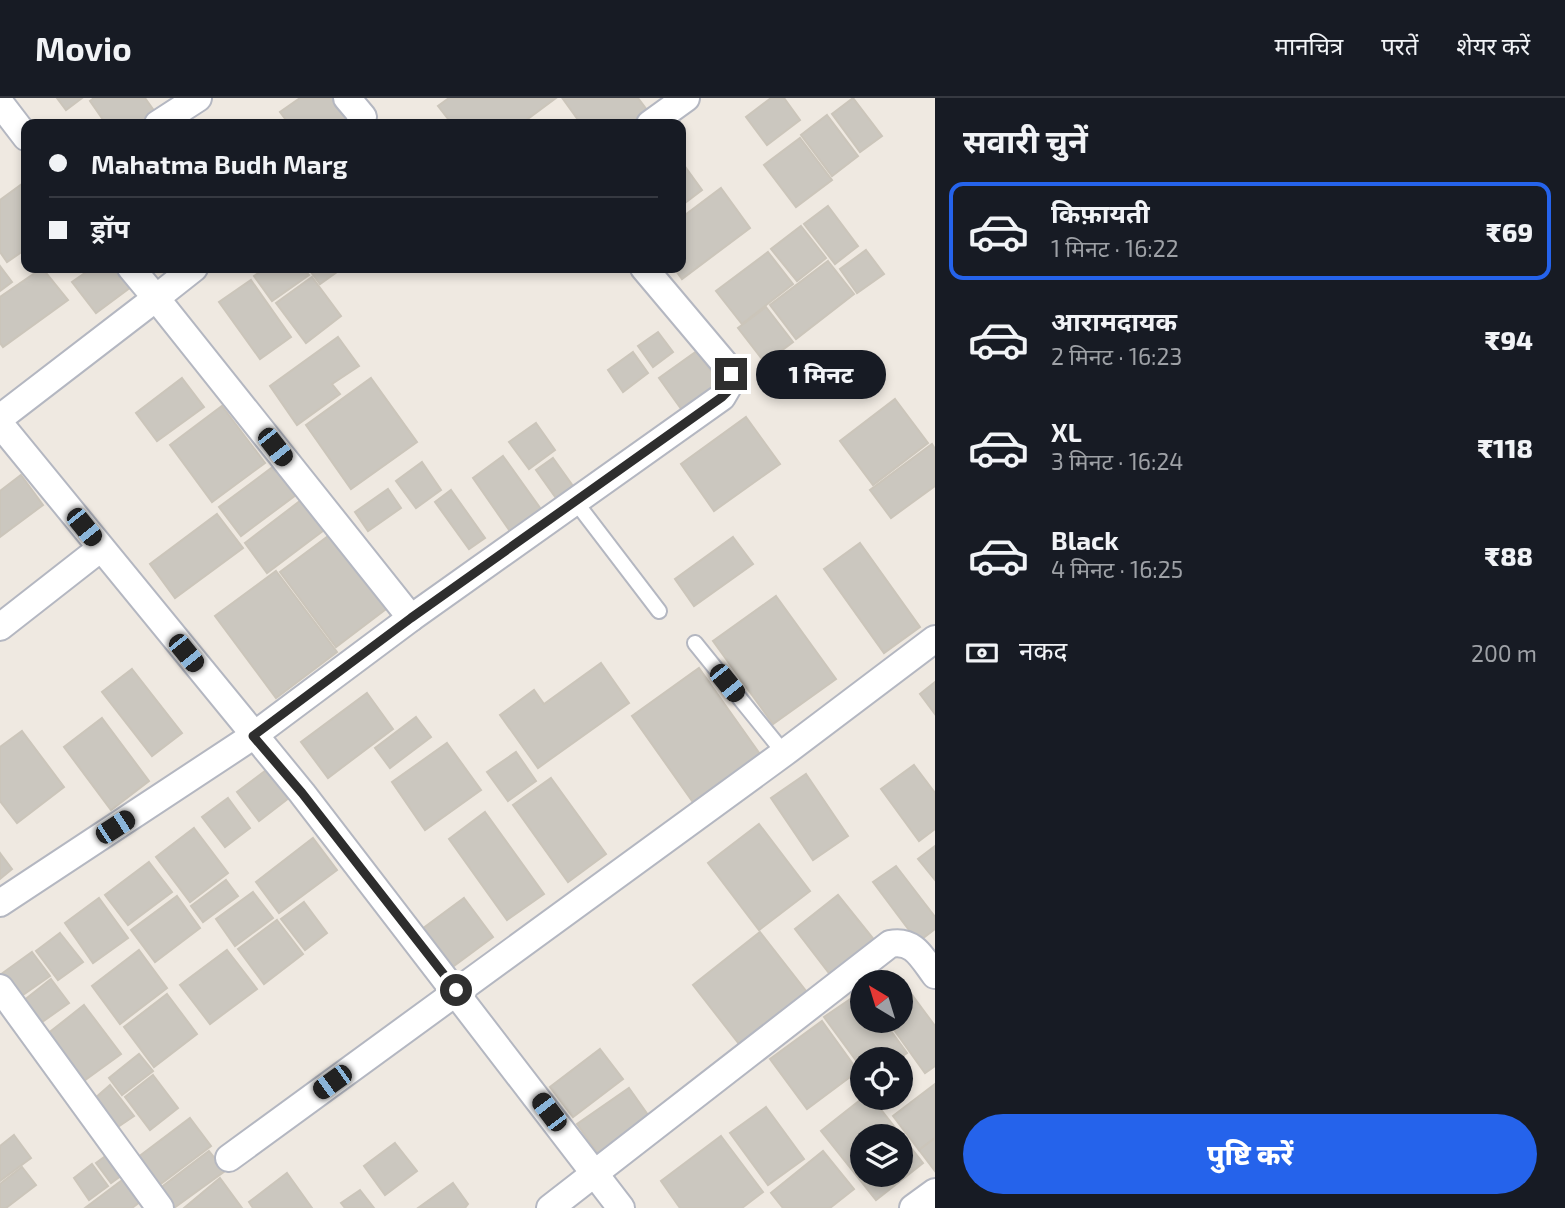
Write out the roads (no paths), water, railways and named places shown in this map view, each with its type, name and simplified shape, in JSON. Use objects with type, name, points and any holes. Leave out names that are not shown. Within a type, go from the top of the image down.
[{"type":"street","points":[[166,119],[198,98]]},
{"type":"street","points":[[347,98],[362,119]]},
{"type":"street","points":[[0,103],[21,130]]},
{"type":"street","points":[[135,273],[411,618]]},
{"type":"street","points":[[0,418],[188,273]]},
{"type":"street","points":[[0,903],[253,736],[411,618],[722,397],[732,383],[724,363],[648,273]]},
{"type":"street","points":[[0,424],[302,793],[621,1208]]},
{"type":"street","points":[[0,627],[101,548]]},
{"type":"street","points":[[229,1158],[784,753],[935,639]]},
{"type":"street","points":[[550,1208],[890,944],[900,942],[915,948],[935,975]]},
{"type":"street","points":[[0,988],[160,1208]]},
{"type":"street","points":[[913,1208],[935,1192]]},
{"type":"lane","points":[[575,501],[659,611]]},
{"type":"lane","points":[[695,643],[784,753]]}]
